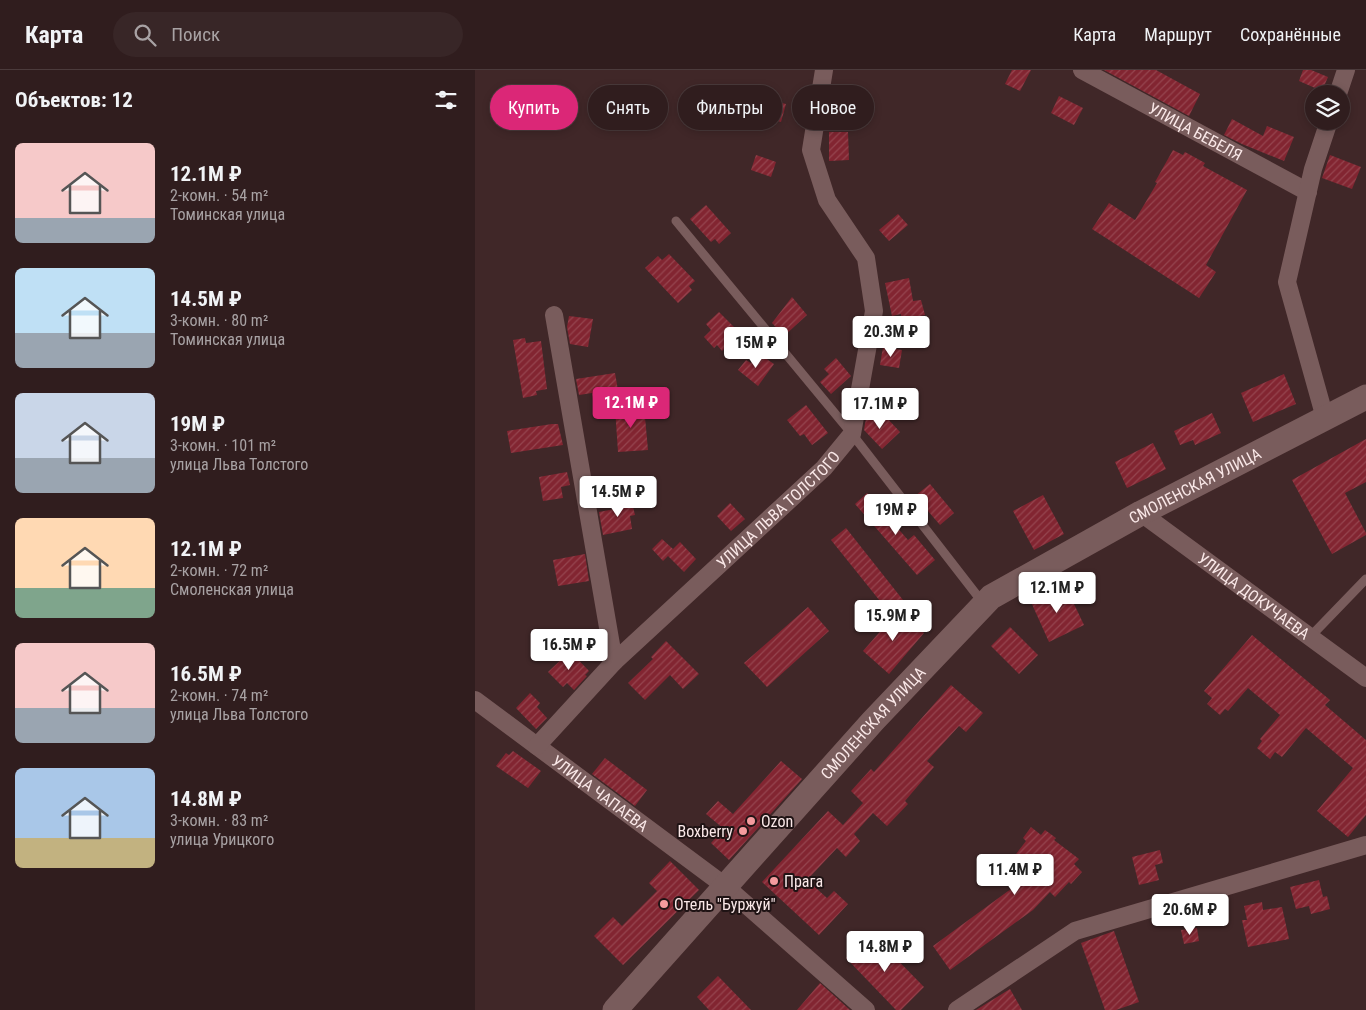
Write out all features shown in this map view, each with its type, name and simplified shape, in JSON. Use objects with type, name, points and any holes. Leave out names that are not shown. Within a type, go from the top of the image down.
[{"type":"main road","name":"СМОЛЕНСКАЯ УЛИЦА","points":[[615,1010],[873,721],[991,597],[1141,513],[1366,397]]},
{"type":"street","name":"УЛИЦА ЛЬВА ТОЛСТОГО","points":[[537,746],[614,662],[824,468],[852,434],[874,311],[866,258],[827,200],[811,150],[824,70]]},
{"type":"street","name":"УЛИЦА БЕБЕЛЯ","points":[[1082,70],[1308,192]]},
{"type":"street","points":[[1341,85],[1346,70]]},
{"type":"street","points":[[1325,418],[1287,282],[1313,169],[1326,130]]},
{"type":"street","points":[[554,315],[614,662]]},
{"type":"street","name":"УЛИЦА ДОКУЧАЕВА","points":[[1141,513],[1366,678]]},
{"type":"street","name":"УЛИЦА ЧАПАЕВА","points":[[475,700],[725,886],[866,1010]]},
{"type":"street","points":[[957,1010],[1075,931],[1366,844]]},
{"type":"lane","points":[[676,221],[852,434],[984,604]]},
{"type":"lane","points":[[1310,637],[1366,579]]},
{"type":"building","points":[[1012,70],[1031,70],[1020,91],[1005,84]]},
{"type":"building","points":[[1104,70],[1156,70],[1200,94],[1189,116]]},
{"type":"building","points":[[1303,70],[1311,70],[1328,77],[1325,85],[1308,85],[1299,81]]},
{"type":"building","points":[[1059,96],[1083,108],[1074,125],[1051,113]]},
{"type":"building","points":[[782,103],[786,104],[782,118]]},
{"type":"building","points":[[1232,119],[1263,136],[1267,126],[1294,137],[1284,161],[1224,135]]},
{"type":"building","points":[[829,132],[848,132],[849,160],[829,161]]},
{"type":"building","points":[[1173,150],[1183,155],[1185,152],[1205,163],[1203,166],[1247,190],[1206,265],[1216,272],[1199,298],[1092,229],[1109,203],[1135,220],[1157,183],[1155,182]]},
{"type":"building","points":[[756,155],[776,162],[771,177],[751,170]]},
{"type":"building","points":[[1330,155],[1361,167],[1352,189],[1322,178]]},
{"type":"building","points":[[706,205],[731,233],[719,244],[715,239],[711,242],[690,219]]},
{"type":"building","points":[[898,214],[908,225],[889,241],[879,230]]},
{"type":"building","points":[[669,254],[695,281],[689,286],[692,290],[678,303],[645,268],[658,256],[662,260]]},
{"type":"building","points":[[909,278],[913,301],[921,300],[925,315],[901,320],[901,314],[892,316],[885,283]]},
{"type":"building","points":[[792,297],[807,315],[784,336],[772,323]]},
{"type":"building","points":[[719,312],[740,333],[722,351],[717,345],[714,348],[704,337],[711,330],[706,324]]},
{"type":"building","points":[[569,316],[593,319],[588,347],[570,344],[567,327]]},
{"type":"building","points":[[525,338],[526,343],[541,341],[547,389],[536,391],[537,395],[523,398],[513,340]]},
{"type":"building","points":[[883,347],[902,350],[899,368],[880,365]]},
{"type":"building","points":[[758,353],[774,364],[758,386],[738,370],[746,360],[751,363]]},
{"type":"building","points":[[836,358],[851,376],[831,394],[820,382],[829,374],[824,369]]},
{"type":"building","points":[[615,373],[619,396],[593,400],[592,393],[579,395],[576,379]]},
{"type":"building","points":[[1284,374],[1296,404],[1253,422],[1241,393]]},
{"type":"building","points":[[806,405],[828,433],[812,445],[804,434],[800,436],[787,420]]},
{"type":"building","points":[[644,406],[648,450],[618,452],[615,408]]},
{"type":"building","points":[[873,411],[882,421],[886,417],[900,432],[882,449],[864,430],[866,418]]},
{"type":"building","points":[[1212,413],[1221,433],[1195,445],[1193,440],[1180,445],[1174,431]]},
{"type":"building","points":[[558,424],[563,445],[511,453],[507,431]]},
{"type":"building","points":[[1366,439],[1366,482],[1345,493],[1366,535],[1332,554],[1292,480]]},
{"type":"building","points":[[1153,443],[1166,469],[1127,488],[1115,462]]},
{"type":"building","points":[[567,472],[570,485],[561,487],[563,498],[543,501],[539,477]]},
{"type":"building","points":[[930,484],[954,513],[940,525],[915,496]]},
{"type":"building","points":[[867,493],[908,540],[914,535],[935,560],[917,575],[855,504]]},
{"type":"building","points":[[1043,495],[1064,534],[1034,550],[1013,511]]},
{"type":"building","points":[[631,498],[635,515],[630,516],[632,529],[603,535],[599,512],[619,508],[617,501]]},
{"type":"building","points":[[730,503],[745,519],[731,531],[717,516]]},
{"type":"building","points":[[846,528],[903,600],[888,611],[831,540]]},
{"type":"building","points":[[662,539],[673,549],[680,542],[696,559],[684,572],[668,556],[663,561],[652,549]]},
{"type":"building","points":[[585,554],[589,581],[558,586],[553,560]]},
{"type":"building","points":[[1065,585],[1084,625],[1049,642],[1031,602]]},
{"type":"building","points":[[808,607],[829,631],[767,687],[744,663]]},
{"type":"building","points":[[898,611],[924,633],[889,674],[863,651]]},
{"type":"building","points":[[1010,627],[1038,655],[1019,674],[991,646]]},
{"type":"building","points":[[1252,635],[1330,700],[1325,705],[1366,740],[1366,815],[1348,837],[1317,811],[1353,768],[1306,728],[1282,757],[1275,752],[1270,759],[1257,748],[1262,741],[1260,739],[1280,715],[1248,688],[1228,711],[1225,709],[1220,715],[1207,704],[1212,698],[1204,691]]},
{"type":"building","points":[[666,641],[699,674],[683,689],[670,675],[645,700],[628,683],[653,659],[651,657]]},
{"type":"building","points":[[570,651],[589,671],[585,675],[587,676],[574,690],[567,683],[563,687],[548,672]]},
{"type":"building","points":[[951,685],[983,713],[966,732],[959,726],[927,761],[934,767],[905,801],[908,804],[887,826],[873,813],[854,834],[860,841],[846,857],[837,848],[807,880],[827,898],[834,891],[848,904],[819,935],[762,882],[828,811],[843,825],[863,803],[851,791],[871,769],[874,772]]},
{"type":"building","points":[[530,693],[540,703],[537,707],[547,718],[536,729],[516,708]]},
{"type":"building","points":[[513,751],[541,771],[528,788],[496,766],[506,753],[509,755]]},
{"type":"building","points":[[605,758],[647,790],[635,806],[592,774]]},
{"type":"building","points":[[781,761],[802,779],[729,860],[711,843],[724,829],[706,814],[718,801],[733,814]]},
{"type":"building","points":[[1031,827],[1041,835],[1045,830],[1056,838],[1054,840],[1079,859],[1074,864],[1082,872],[1055,897],[1050,892],[1033,910],[950,970],[933,946],[1019,883],[1008,873],[1017,862],[1013,858],[1026,841],[1023,838]]},
{"type":"building","points":[[1160,850],[1163,863],[1155,865],[1159,880],[1139,885],[1132,857]]},
{"type":"building","name":"Отель \"Буржуй\"","points":[[670,861],[699,890],[623,965],[594,936],[613,917],[622,926],[657,891],[649,883]]},
{"type":"building","points":[[1319,880],[1323,897],[1327,896],[1330,909],[1311,914],[1309,906],[1296,909],[1290,887]]},
{"type":"building","points":[[1262,902],[1263,910],[1282,907],[1289,939],[1248,947],[1242,920],[1247,920],[1244,906]]},
{"type":"building","points":[[1197,928],[1199,941],[1184,944],[1181,930]]},
{"type":"building","points":[[1114,931],[1139,1002],[1116,1010],[1105,1010],[1081,943]]},
{"type":"building","points":[[872,934],[924,987],[901,1010],[896,1010],[846,958]]},
{"type":"building","points":[[718,976],[751,1010],[709,1010],[697,997]]},
{"type":"building","points":[[820,983],[850,1010],[797,1010]]},
{"type":"building","points":[[1010,989],[1022,1010],[976,1010]]},
{"type":"place","name":"Ozon","points":[[751,821]]},
{"type":"place","name":"Boxberry","points":[[743,831]]},
{"type":"place","name":"Прага","points":[[774,881]]},
{"type":"place","name":"Отель \"Буржуй\"","points":[[664,904]]}]
